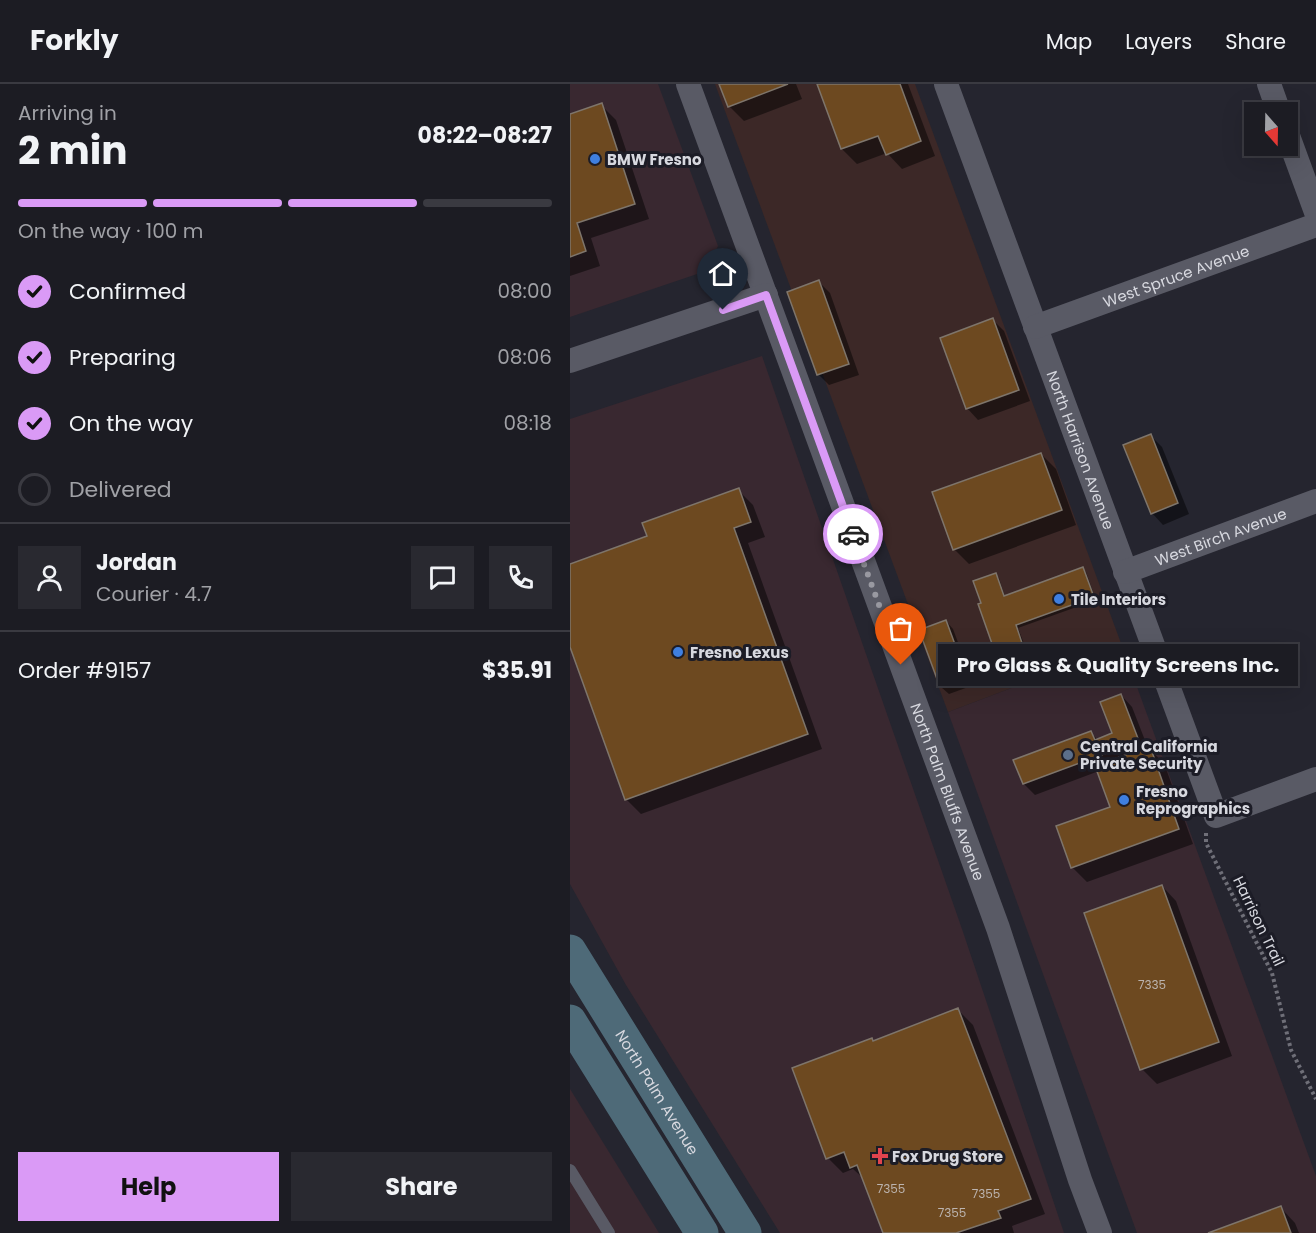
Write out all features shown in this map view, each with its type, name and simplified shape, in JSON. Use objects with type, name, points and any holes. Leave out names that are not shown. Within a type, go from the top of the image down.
[{"type":"main road","name":"North Palm Avenue","points":[[570,951],[746,1233]]},
{"type":"main road","points":[[570,986],[618,1062],[679,1125]]},
{"type":"main road","points":[[570,1021],[702,1233]]},
{"type":"street","name":"North Palm Bluffs Avenue","points":[[688,84],[998,928],[1080,1180],[1100,1233]]},
{"type":"street","name":"North Harrison Avenue","points":[[946,84],[1214,820]]},
{"type":"street","points":[[1269,84],[1275,102]]},
{"type":"street","points":[[1295,156],[1316,212]]},
{"type":"street","name":"West Spruce Avenue","points":[[1035,327],[1316,225]]},
{"type":"street","points":[[570,361],[766,295]]},
{"type":"street","name":"West Birch Avenue","points":[[1125,572],[1316,501]]},
{"type":"street","points":[[1214,820],[1316,779]]},
{"type":"lane","points":[[570,1170],[609,1233]]},
{"type":"path","name":"Harrison Trail","points":[[1214,820],[1206,834],[1206,843],[1272,973],[1291,1050],[1316,1099]]},
{"type":"shaded area","points":[[570,84],[658,84],[718,246],[706,271],[570,317]]},
{"type":"shaded area","points":[[715,84],[915,84],[1122,646],[948,712]]},
{"type":"shaded area","points":[[762,356],[962,929],[1064,1233],[780,1233],[626,985],[570,884],[570,419]]},
{"type":"shaded area","points":[[1122,646],[1316,1176],[1316,1233],[1137,1233],[948,712]]},
{"type":"shaded area","points":[[570,1089],[659,1233],[570,1233]]},
{"type":"building","points":[[719,84],[788,84],[728,107]]},
{"type":"building","points":[[817,84],[900,84],[921,141],[886,155],[878,136],[841,149]]},
{"type":"building","name":"BMW Fresno","points":[[602,103],[635,204],[577,223],[586,251],[570,257],[570,114]]},
{"type":"building","points":[[819,280],[849,364],[817,375],[787,292]]},
{"type":"building","points":[[993,318],[1019,390],[966,409],[940,338]]},
{"type":"building","points":[[1151,434],[1178,503],[1151,514],[1123,445]]},
{"type":"building","points":[[1041,453],[1062,510],[953,550],[932,492]]},
{"type":"building","points":[[739,488],[751,522],[734,528],[808,734],[625,800],[570,647],[570,564],[647,536],[642,523]]},
{"type":"building","points":[[1083,567],[1094,597],[1016,625],[1023,646],[996,655],[978,604],[981,603],[973,581],[996,573],[1004,596]]},
{"type":"building","points":[[946,620],[967,677],[940,687],[919,630]]},
{"type":"building","points":[[1121,694],[1139,741],[1023,784],[1013,760],[1091,731],[1095,740],[1112,733],[1100,702]]},
{"type":"building","points":[[1150,746],[1179,829],[1071,868],[1056,826],[1110,807],[1095,766]]},
{"type":"building","points":[[1162,885],[1219,1042],[1140,1070],[1084,913]]},
{"type":"building","points":[[958,1008],[1031,1199],[998,1211],[1001,1218],[956,1233],[883,1233],[857,1165],[850,1168],[844,1152],[826,1159],[792,1068],[872,1038],[873,1041]]},
{"type":"building","points":[[1281,1206],[1291,1233],[1208,1233]]},
{"type":"way so far","points":[[853,534],[901,665]]},
{"type":"place","name":"BMW Fresno","points":[[595,159]]},
{"type":"place","name":"Tile Interiors","points":[[1059,599]]},
{"type":"place","name":"Fresno Lexus","points":[[678,652]]},
{"type":"place","name":"Pro Glass & Quality Screens Inc.","points":[[901,665]]},
{"type":"place","name":"Central California Private Security","points":[[1068,755]]},
{"type":"place","name":"Fresno Reprographics","points":[[1124,800]]},
{"type":"place","name":"Fox Drug Store","points":[[880,1156]]},
{"type":"route","points":[[723,310],[766,295],[853,534]]}]
